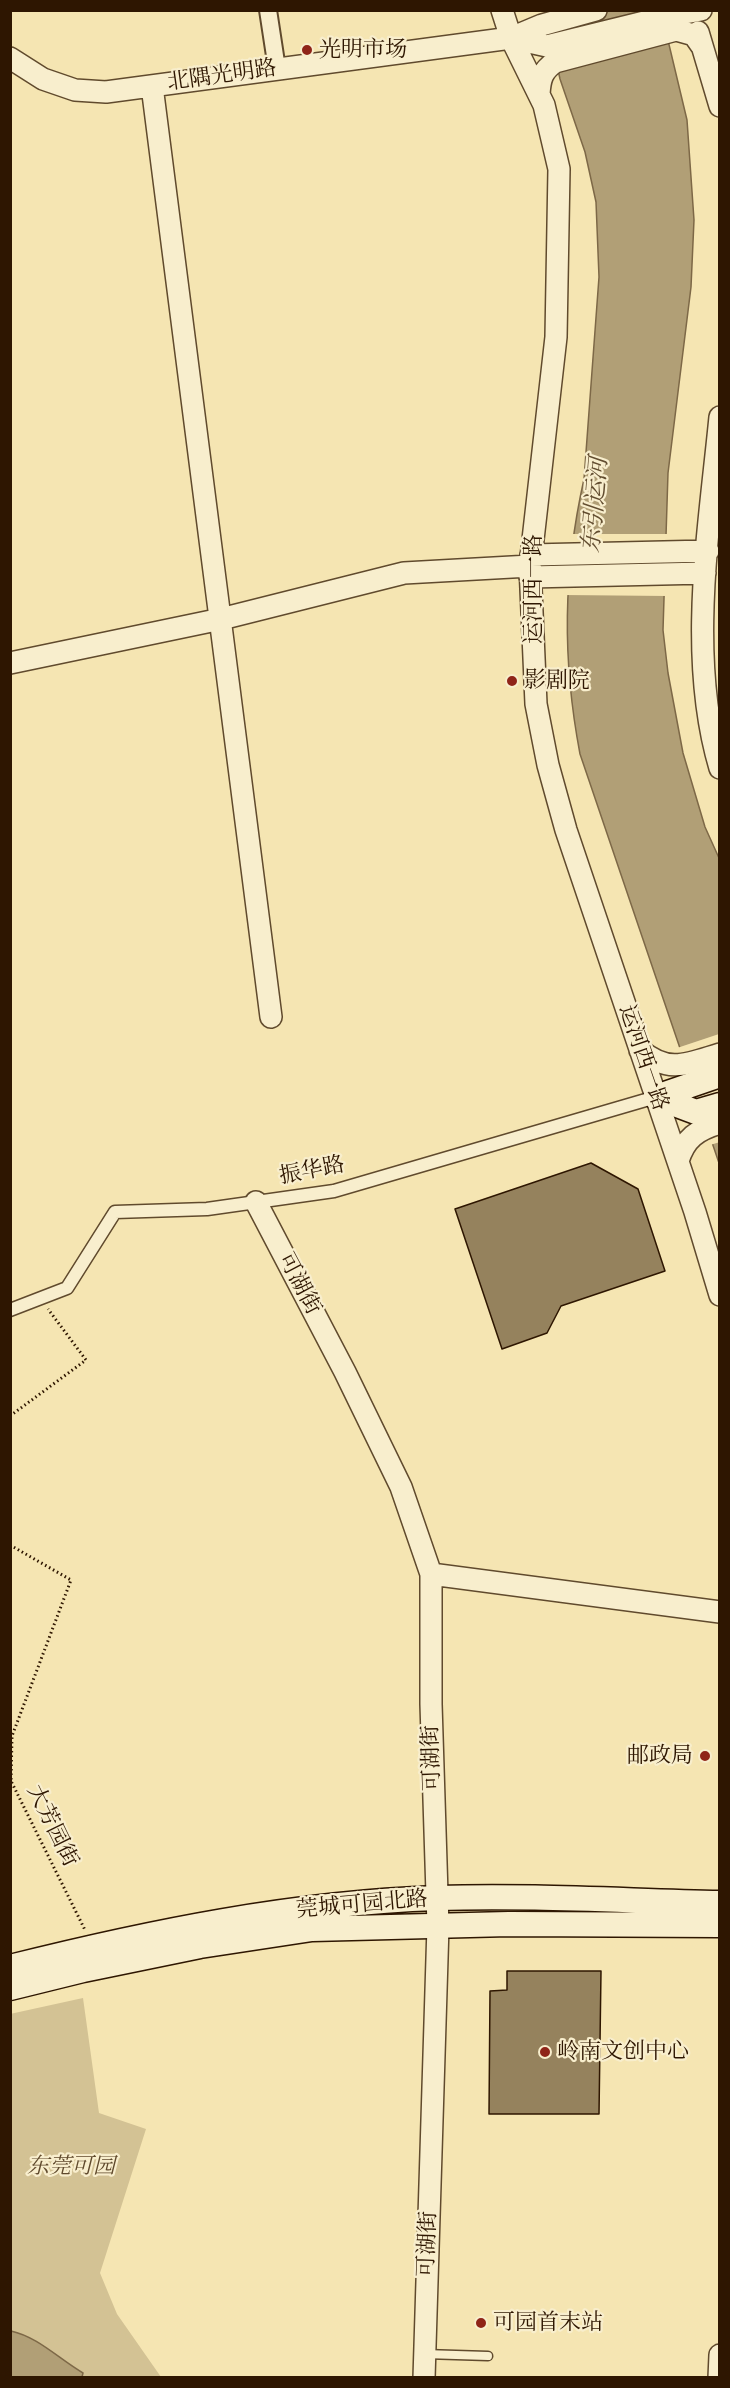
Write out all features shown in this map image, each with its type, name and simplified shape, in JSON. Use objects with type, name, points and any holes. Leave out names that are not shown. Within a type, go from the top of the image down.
[{"type":"main road","points":[[720,1075],[684,1075],[656,1097],[705,1121],[720,1105]]},
{"type":"main road","name":"莞城可园北路","points":[[10,1967],[197,1926],[315,1908],[437,1898],[720,1903]]},
{"type":"main road","name":"莞城可园北路","points":[[10,1988],[189,1948],[312,1929],[509,1924],[720,1925]]},
{"type":"street","points":[[268,10],[277,69]]},
{"type":"street","name":"运河西一路","points":[[502,10],[512,38],[544,105],[559,169],[556,337],[536,566],[536,704],[548,765],[566,830],[710,1257],[720,1295]]},
{"type":"street","points":[[512,38],[542,25],[596,10]]},
{"type":"street","points":[[512,38],[551,54],[672,23],[695,11],[702,45],[720,106]]},
{"type":"street","points":[[672,23],[694,35],[702,45]]},
{"type":"street","name":"北隅光明路","points":[[10,58],[43,79],[75,90],[106,92],[512,38]]},
{"type":"street","points":[[539,94],[540,79],[551,54]]},
{"type":"street","points":[[152,86],[271,1017]]},
{"type":"street","points":[[720,417],[705,573],[704,676],[710,734],[720,768]]},
{"type":"street","points":[[10,663],[221,619],[404,573],[536,566],[671,552],[708,551]]},
{"type":"street","points":[[536,566],[669,574],[705,573]]},
{"type":"street","points":[[640,1050],[684,1075],[720,1054]]},
{"type":"street","name":"振华路","points":[[10,1310],[67,1288],[115,1212],[207,1209],[334,1191],[656,1097]]},
{"type":"street","points":[[678,1161],[686,1143],[705,1121]]},
{"type":"street","name":"可湖街","points":[[256,1202],[345,1372],[401,1487],[431,1574],[430,1704],[438,1926],[424,2378]]},
{"type":"street","points":[[431,1574],[720,1612]]},
{"type":"street","points":[[719,2378],[720,2355]]},
{"type":"lane","points":[[424,2354],[488,2356]]},
{"type":"path","points":[[10,1416],[86,1360],[39,1299]]},
{"type":"path","name":"大芳园街","points":[[10,1545],[71,1580],[12,1736],[11,1781],[93,1947]]},
{"type":"green space","name":"东莞可园","points":[[83,1998],[99,2113],[146,2129],[100,2273],[117,2314],[161,2377],[11,2377],[10,2014]]},
{"type":"water","name":"东引运河","points":[[545,11],[661,11],[687,120],[694,220],[691,287],[668,473],[663,630],[668,673],[683,753],[705,827],[719,858],[719,1163],[580,754],[574,719],[567,616],[572,548],[584,479],[599,277],[596,202],[585,152],[560,79]]},
{"type":"water","points":[[11,2331],[39,2343],[83,2373],[82,2377],[11,2377]]},
{"type":"pier","points":[[570,534],[668,534],[667,596],[564,595]]},
{"type":"pier","points":[[719,1034],[720,1142],[710,1145],[677,1048]]},
{"type":"building","points":[[591,1163],[638,1189],[665,1271],[561,1306],[547,1333],[502,1349],[455,1209]]},
{"type":"building","name":"岭南文创中心","points":[[507,1971],[601,1971],[599,2114],[489,2114],[490,1991],[507,1990]]},
{"type":"place","name":"光明市场","points":[[307,50]]},
{"type":"place","name":"影剧院","points":[[512,681]]},
{"type":"place","name":"邮政局","points":[[705,1756]]},
{"type":"place","name":"岭南文创中心","points":[[545,2052]]},
{"type":"place","name":"可园首末站","points":[[481,2323]]}]
